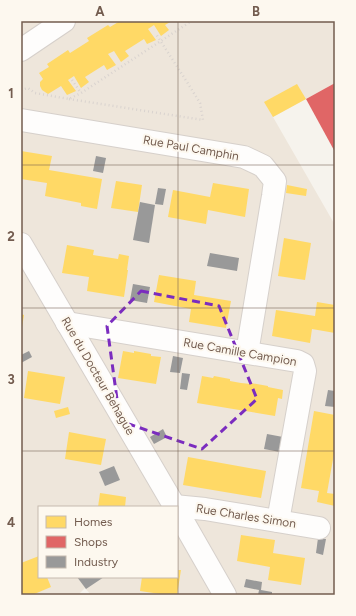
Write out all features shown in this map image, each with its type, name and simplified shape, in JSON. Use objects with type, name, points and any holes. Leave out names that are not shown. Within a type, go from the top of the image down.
[{"type":"street","points":[[21,50],[64,21]]},
{"type":"street","name":"Rue Paul Camphin","points":[[21,120],[244,157],[263,166],[275,181],[247,353]]},
{"type":"street","name":"Rue du Docteur Behague","points":[[21,244],[174,506]]},
{"type":"street","name":"Rue Camille Campion","points":[[66,323],[311,363],[305,371],[278,521]]},
{"type":"street","name":"Rue Charles Simon","points":[[178,508],[205,509],[319,528]]},
{"type":"street","name":"Rue du Docteur Behague","points":[[178,513],[225,595]]},
{"type":"path","points":[[69,99],[81,93],[190,22]]},
{"type":"path","points":[[21,90],[28,88],[35,93],[203,120],[200,103],[156,34]]},
{"type":"path","points":[[72,80],[81,93]]},
{"type":"highlighted area","points":[[141,291],[219,306],[257,399],[202,449],[120,421],[107,326]]},
{"type":"shaded area","points":[[335,21],[335,83],[273,117],[335,225],[335,595],[91,595],[85,588],[78,595],[21,595],[21,22]]},
{"type":"building: Homes","points":[[120,21],[172,21],[165,25],[169,30],[161,36],[154,25],[148,29],[156,40],[147,44],[144,39],[125,51],[129,56],[121,62],[114,51],[108,54],[116,65],[107,70],[104,65],[85,77],[89,82],[81,88],[74,76],[68,80],[76,91],[67,95],[61,86],[48,94],[42,90],[40,82],[43,79],[39,73],[49,67],[47,64],[68,50],[70,53],[89,41],[87,38],[108,25],[110,27]]},
{"type":"building: Homes","points":[[297,84],[306,99],[273,117],[264,102]]},
{"type":"building: Homes","points":[[21,151],[52,156],[49,170],[102,179],[97,209],[81,206],[81,203],[45,196],[47,183],[21,179]]},
{"type":"building: Homes","points":[[116,181],[142,185],[138,212],[111,208]]},
{"type":"building: Homes","points":[[213,183],[249,189],[245,217],[208,210],[206,224],[168,217],[173,190],[210,197]]},
{"type":"building: Homes","points":[[287,185],[307,189],[306,196],[286,193]]},
{"type":"building: Homes","points":[[284,238],[311,243],[305,280],[278,276]]},
{"type":"building: Homes","points":[[67,245],[94,250],[93,255],[118,259],[119,254],[129,256],[124,297],[87,291],[89,277],[62,273]]},
{"type":"building: Homes","points":[[159,275],[196,281],[194,295],[231,301],[226,328],[189,322],[191,309],[154,302]]},
{"type":"building: Homes","points":[[317,302],[335,305],[335,333],[312,329],[310,343],[272,336],[276,310],[315,316]]},
{"type":"building: Homes","points":[[21,314],[24,315],[22,327],[21,327]]},
{"type":"building: Homes","points":[[123,351],[134,353],[134,351],[161,357],[156,384],[118,378]]},
{"type":"building: Homes","points":[[28,371],[65,377],[60,404],[24,398]]},
{"type":"building: Homes","points":[[202,376],[213,378],[214,376],[230,379],[230,381],[251,383],[283,390],[282,399],[278,398],[275,416],[197,403]]},
{"type":"building: Homes","points":[[68,407],[70,414],[56,418],[54,411]]},
{"type":"building: Homes","points":[[314,411],[335,415],[335,448],[327,493],[335,494],[335,506],[317,502],[319,491],[301,488]]},
{"type":"building: Homes","points":[[69,432],[106,439],[101,465],[65,459]]},
{"type":"building: Homes","points":[[188,457],[266,471],[261,498],[183,485]]},
{"type":"building: Homes","points":[[100,493],[126,497],[125,506],[98,506]]},
{"type":"building: Homes","points":[[241,535],[275,540],[273,553],[305,558],[301,585],[268,580],[270,567],[237,561]]},
{"type":"building: Homes","points":[[38,556],[38,578],[47,578],[51,587],[32,595],[21,595],[21,563]]},
{"type":"building: Homes","points":[[178,570],[181,570],[177,595],[140,591],[142,578],[178,578]]},
{"type":"building: Shops","points":[[335,83],[335,152],[306,99]]},
{"type":"building: Industry","points":[[96,156],[106,158],[103,173],[93,171]]},
{"type":"building: Industry","points":[[158,188],[166,189],[163,205],[155,204]]},
{"type":"building: Industry","points":[[140,202],[155,205],[149,243],[133,240]]},
{"type":"building: Industry","points":[[210,253],[239,258],[237,271],[207,266]]},
{"type":"building: Industry","points":[[133,284],[150,287],[147,303],[130,300]]},
{"type":"building: Industry","points":[[29,351],[32,357],[21,363],[21,355]]},
{"type":"building: Industry","points":[[173,356],[183,358],[180,373],[170,372]]},
{"type":"building: Industry","points":[[182,373],[190,374],[187,390],[180,389]]},
{"type":"building: Industry","points":[[328,390],[335,391],[335,407],[325,406]]},
{"type":"building: Industry","points":[[163,429],[167,437],[154,444],[150,437]]},
{"type":"building: Industry","points":[[267,434],[283,437],[280,452],[264,449]]},
{"type":"building: Industry","points":[[114,466],[120,480],[105,486],[99,472]]},
{"type":"building: Industry","points":[[318,538],[326,539],[323,555],[316,553]]},
{"type":"building: Industry","points":[[78,578],[102,578],[86,589]]},
{"type":"building: Industry","points":[[246,579],[262,582],[261,590],[272,592],[272,595],[258,595],[259,590],[244,587]]}]
